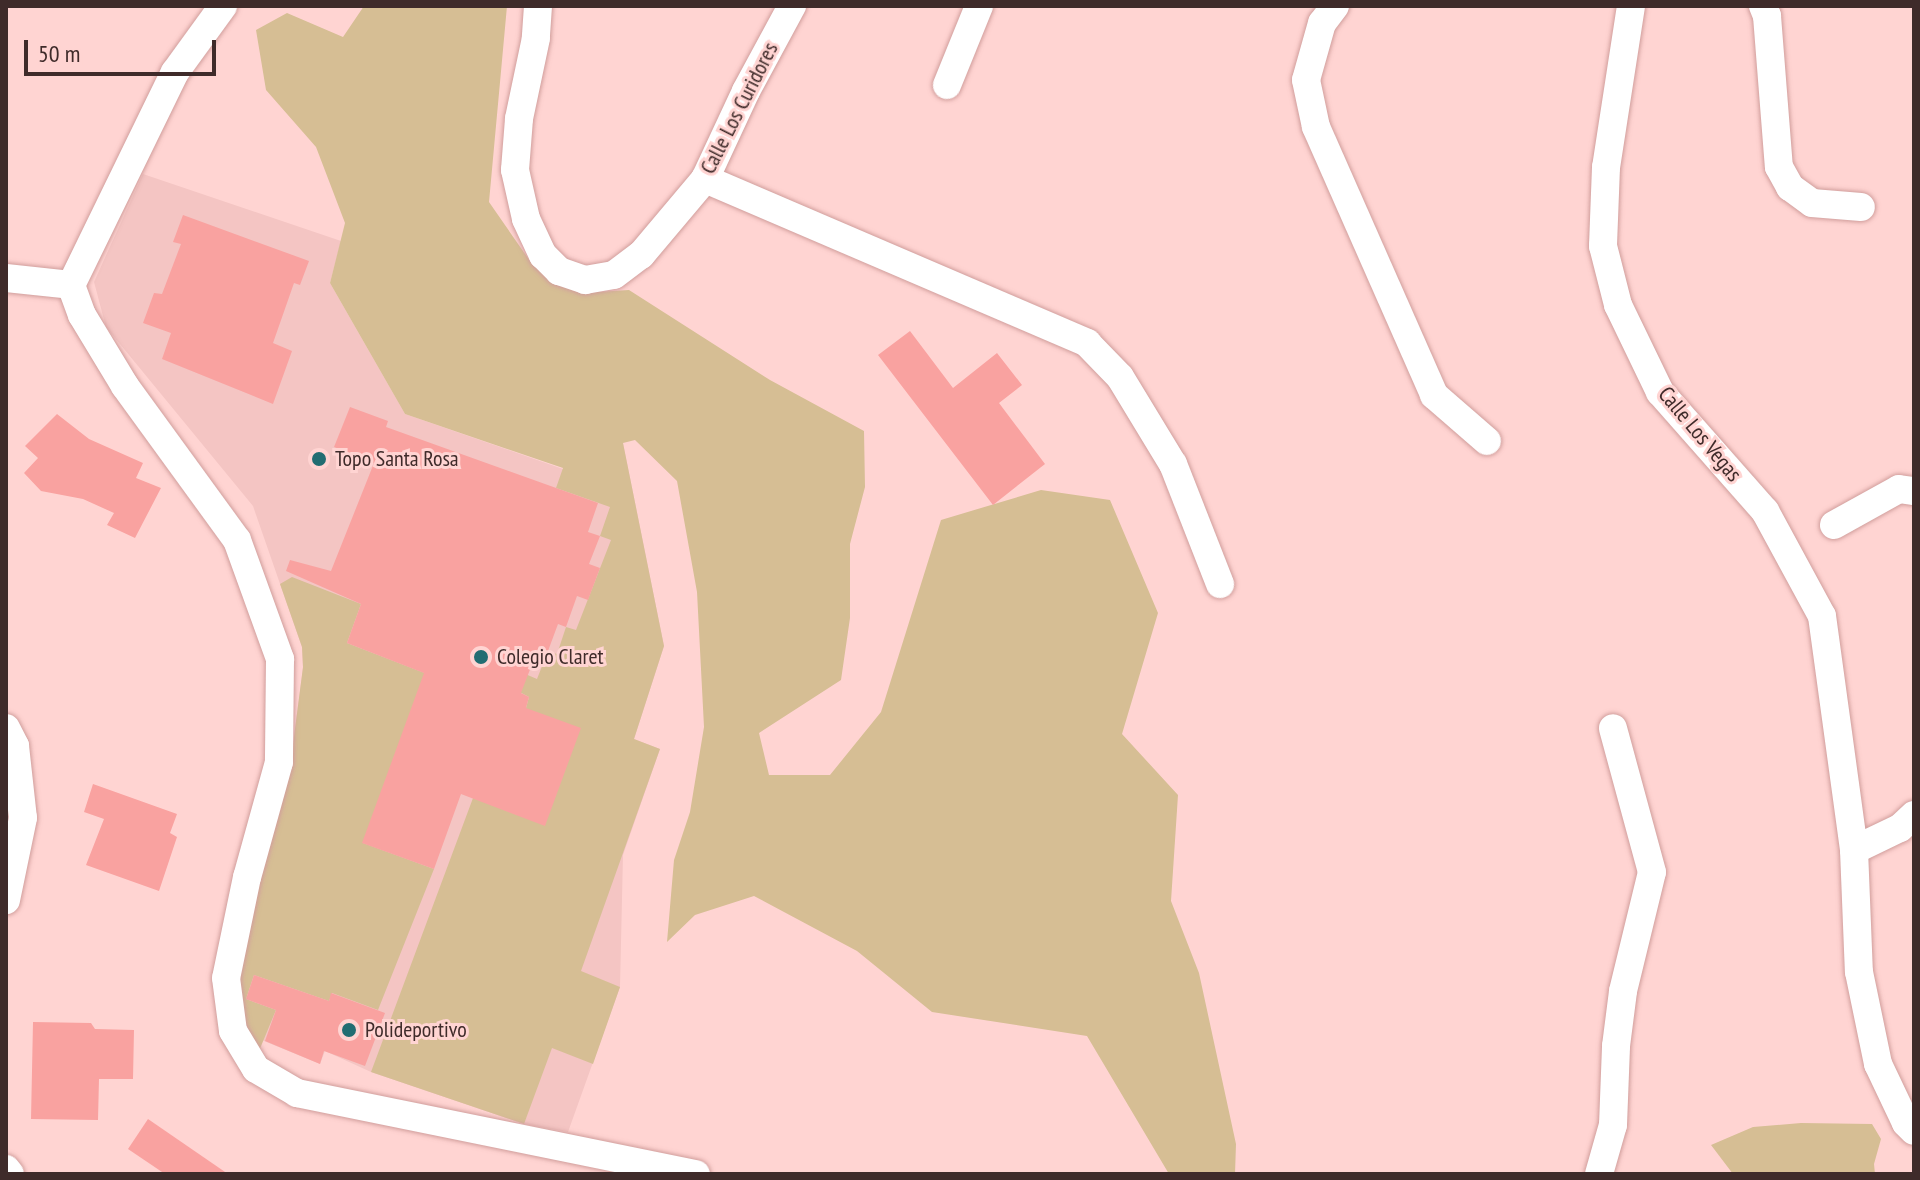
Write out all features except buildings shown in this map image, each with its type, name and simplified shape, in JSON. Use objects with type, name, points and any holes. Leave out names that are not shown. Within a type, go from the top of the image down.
[{"type":"street","points":[[223,6],[175,72],[71,285],[82,315],[125,386],[237,540],[280,659],[279,762],[247,877],[226,978],[233,1031],[256,1069],[297,1093],[696,1174]]},
{"type":"street","name":"Calle Los Curidores","points":[[538,6],[536,38],[519,119],[515,170],[526,219],[543,255],[559,271],[585,280],[614,275],[641,255],[705,179],[746,91],[792,6]]},
{"type":"street","points":[[947,85],[979,6]]},
{"type":"street","points":[[1335,6],[1322,23],[1306,80],[1316,127],[1434,395],[1487,441]]},
{"type":"street","name":"Calle Los Vegas","points":[[1631,6],[1606,167],[1603,246],[1618,305],[1660,392],[1765,511],[1822,616],[1854,850],[1859,972],[1878,1064],[1906,1123],[1914,1131]]},
{"type":"street","points":[[1763,6],[1767,16],[1779,167],[1790,187],[1812,203],[1861,207]]},
{"type":"street","points":[[705,179],[1087,343],[1120,377],[1173,464],[1220,584]]},
{"type":"street","points":[[6,278],[71,285]]},
{"type":"street","points":[[1834,525],[1899,489],[1914,491]]},
{"type":"street","points":[[6,728],[15,746],[23,818],[6,900]]},
{"type":"street","points":[[1599,1174],[1613,1125],[1616,1046],[1623,991],[1652,872],[1613,728]]},
{"type":"street","points":[[1854,850],[1900,828],[1914,815]]},
{"type":"street","points":[[6,1169],[10,1174]]},
{"type":"shaded area","points":[[364,6],[507,6],[489,202],[532,264],[581,293],[629,290],[770,380],[864,431],[865,487],[850,544],[850,618],[841,680],[759,733],[769,775],[830,775],[881,712],[941,520],[1041,490],[1110,500],[1158,613],[1122,734],[1178,795],[1171,901],[1199,973],[1236,1144],[1235,1174],[1169,1174],[1087,1036],[932,1012],[857,951],[754,896],[695,915],[667,942],[674,860],[690,812],[704,727],[697,592],[677,481],[635,440],[623,443],[664,646],[634,739],[660,749],[581,971],[620,987],[593,1064],[552,1048],[524,1124],[371,1072],[473,798],[526,708],[529,697],[510,687],[516,670],[537,679],[548,651],[557,654],[566,627],[576,630],[611,540],[600,536],[610,507],[556,488],[563,468],[405,414],[330,283],[345,223],[316,147],[266,90],[256,30],[287,13],[343,37]]},
{"type":"shaded area","name":"Colegio Claret","points":[[143,174],[341,241],[330,283],[405,414],[563,469],[623,443],[664,646],[634,739],[660,749],[623,855],[620,987],[568,1132],[524,1124],[371,1072],[325,1051],[320,1064],[264,1041],[227,1004],[292,752],[303,668],[302,647],[253,506],[106,327],[94,282]]},
{"type":"shaded area","points":[[292,577],[361,604],[347,643],[435,677],[363,843],[434,869],[378,1010],[332,993],[329,1001],[254,975],[246,999],[276,1010],[259,1051],[227,1004],[292,752],[303,667],[302,647],[280,584]]},
{"type":"shaded area","points":[[1801,1123],[1872,1124],[1881,1139],[1874,1164],[1875,1174],[1733,1174],[1711,1145],[1753,1127]]},
{"type":"place","name":"Topo Santa Rosa","points":[[319,459]]},
{"type":"place","name":"Colegio Claret","points":[[481,657]]},
{"type":"place","name":"Polideportivo","points":[[349,1030]]}]
